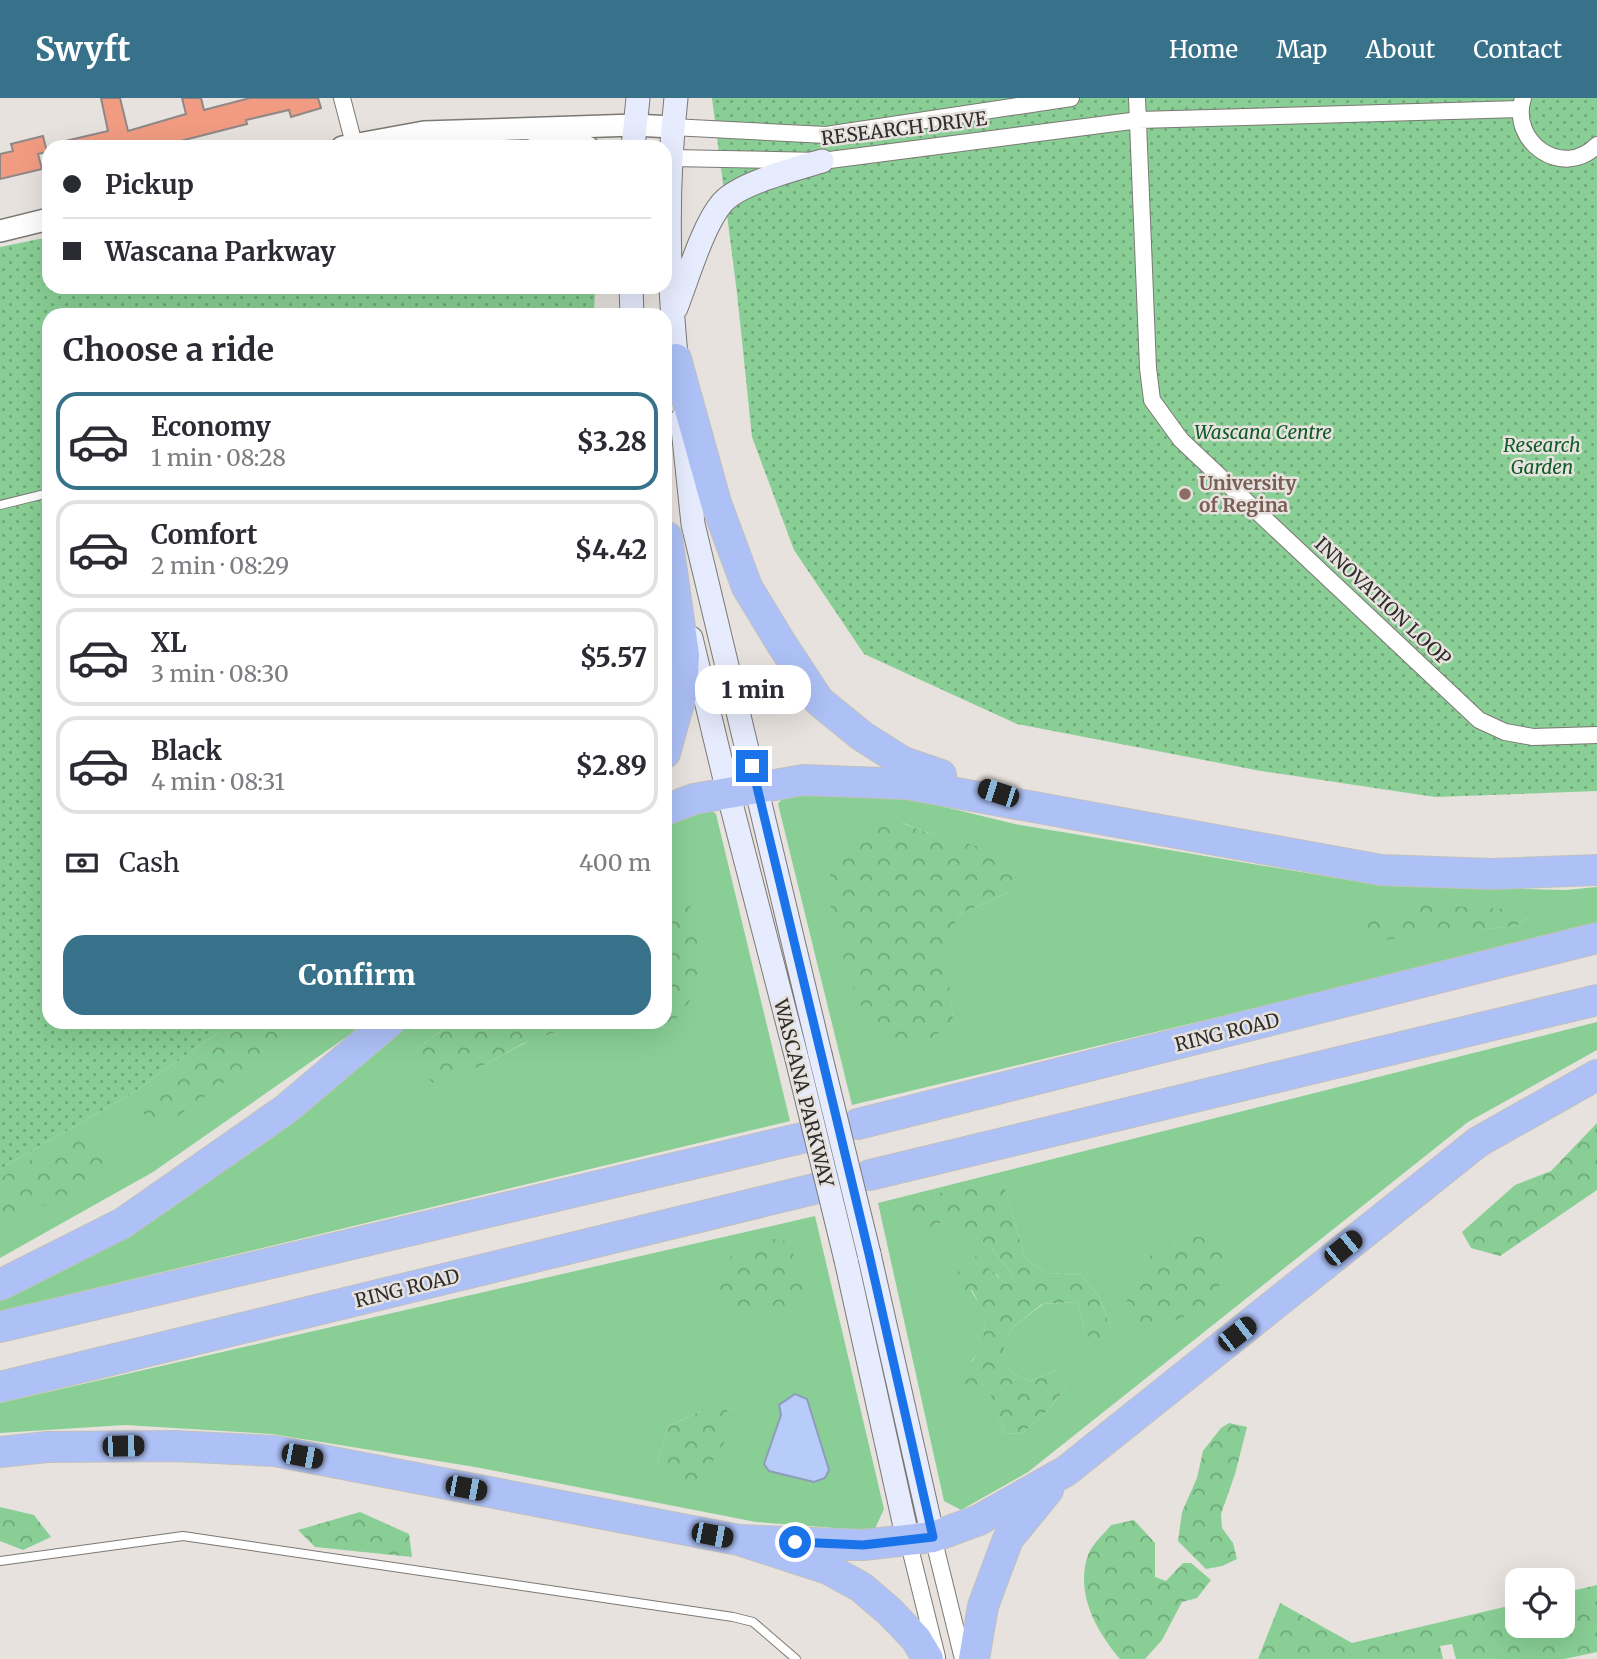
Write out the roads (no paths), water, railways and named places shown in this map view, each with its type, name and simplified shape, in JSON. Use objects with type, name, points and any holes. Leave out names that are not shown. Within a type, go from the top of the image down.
[{"type":"highway","points":[[676,359],[716,503],[747,587],[819,701],[862,736],[903,762],[1045,808]]},
{"type":"highway","points":[[672,573],[684,655],[682,692],[672,728]]},
{"type":"highway","points":[[672,807],[694,799],[803,780],[907,784],[1381,870],[1492,874],[1597,870]]},
{"type":"highway","name":"RING ROAD","points":[[858,1124],[1597,938]]},
{"type":"highway","points":[[870,1175],[1597,1000]]},
{"type":"highway","points":[[0,1285],[123,1223],[286,1108],[382,1029]]},
{"type":"highway","points":[[974,1659],[983,1606],[1008,1539],[1066,1471],[1478,1142],[1597,1075]]},
{"type":"highway","points":[[0,1327],[802,1138]]},
{"type":"highway","name":"RING ROAD","points":[[0,1387],[814,1189]]},
{"type":"highway","points":[[0,1452],[47,1447],[174,1446],[275,1451],[739,1540],[828,1569],[861,1587],[916,1639],[928,1659]]},
{"type":"highway","points":[[739,1540],[863,1545],[921,1539],[979,1520],[1066,1471]]},
{"type":"main road","points":[[633,136],[638,98]]},
{"type":"main road","name":"WASCANA PARKWAY","points":[[670,140],[676,98]]},
{"type":"main road","points":[[673,317],[707,229],[722,202],[752,184],[822,161]]},
{"type":"main road","name":"WASCANA PARKWAY","points":[[672,290],[676,359],[693,524],[869,1254],[921,1539]]},
{"type":"main road","name":"WASCANA PARKWAY","points":[[672,557],[846,1260],[921,1539]]},
{"type":"street","points":[[342,98],[347,140]]},
{"type":"street","name":"RESEARCH DRIVE","points":[[672,127],[826,135],[1071,98]]},
{"type":"street","name":"INNOVATION LOOP","points":[[1138,98],[1148,368],[1152,400],[1181,440],[1479,720],[1505,732],[1532,737],[1597,735]]},
{"type":"street","name":"RESEARCH DRIVE","points":[[672,158],[822,161],[1139,120],[1522,104],[1521,125],[1533,145],[1545,154],[1569,159],[1578,157],[1597,145]]},
{"type":"street","points":[[381,140],[424,132],[486,130],[633,136],[672,127]]},
{"type":"street","points":[[486,130],[547,140]]},
{"type":"street","points":[[0,231],[42,221]]},
{"type":"street","name":"WASCANA PARKWAY","points":[[921,1539],[937,1659]]},
{"type":"street","name":"WASCANA PARKWAY","points":[[921,1539],[963,1659]]},
{"type":"lane","points":[[0,505],[42,495]]},
{"type":"lane","points":[[0,1561],[183,1536],[733,1617],[753,1622],[796,1659]]},
{"type":"water","points":[[795,1394],[807,1399],[829,1470],[825,1478],[814,1482],[769,1471],[764,1464],[781,1415],[779,1405]]},
{"type":"place","name":"University of Regina","points":[[1185,494]]},
{"type":"park label","name":"Wascana Centre","points":[[1263,432]]},
{"type":"park label","name":"Research Garden","points":[[1542,456]]}]
